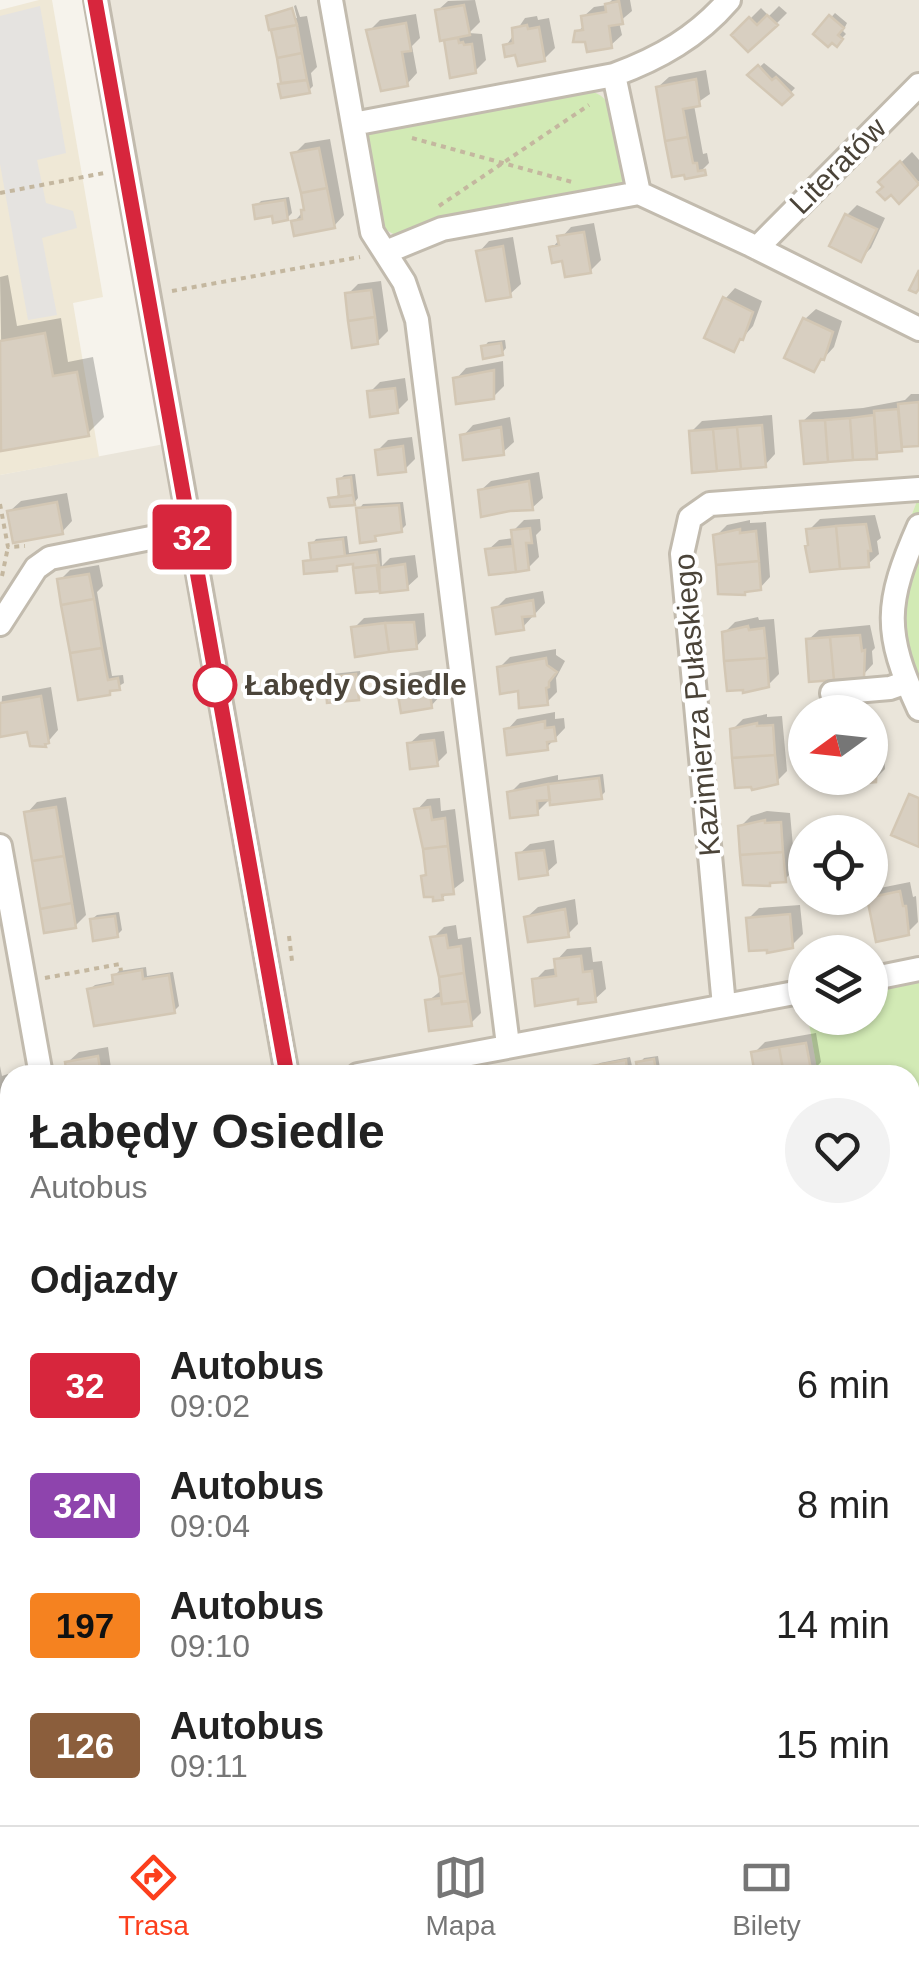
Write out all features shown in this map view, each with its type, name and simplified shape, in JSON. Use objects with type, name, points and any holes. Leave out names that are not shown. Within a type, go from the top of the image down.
[{"type":"street","points":[[96,0],[215,685],[296,1065]]},
{"type":"street","points":[[331,0],[372,232],[404,282],[417,320],[508,1045]]},
{"type":"street","points":[[353,124],[614,76],[653,61],[686,42],[729,0]]},
{"type":"street","points":[[614,76],[640,194]]},
{"type":"street","name":"Literatów","points":[[757,248],[919,85]]},
{"type":"street","points":[[386,252],[442,229],[640,194],[919,330]]},
{"type":"street","name":"Kazimierza Pułaskiego","points":[[724,1006],[682,554],[690,518],[710,504],[919,489]]},
{"type":"street","points":[[919,526],[894,592],[891,624],[898,662],[919,709]]},
{"type":"street","points":[[0,624],[36,568],[50,558],[191,530]]},
{"type":"street","points":[[832,693],[882,689],[907,682]]},
{"type":"street","points":[[0,846],[39,1065]]},
{"type":"street","points":[[888,975],[919,969]]},
{"type":"street","points":[[382,1065],[788,994]]},
{"type":"path","points":[[426,214],[602,96],[614,76]]},
{"type":"path","points":[[399,135],[574,182]]},
{"type":"path","points":[[0,193],[104,172]]},
{"type":"path","points":[[162,292],[386,252]]},
{"type":"path","points":[[0,505],[8,546],[0,588]]},
{"type":"path","points":[[8,546],[29,546]]},
{"type":"path","points":[[38,979],[120,964],[121,971]]},
{"type":"shaded area","points":[[52,0],[103,297],[73,303],[99,457],[0,475],[0,10]]},
{"type":"shaded area","points":[[102,0],[919,0],[919,497],[884,583],[882,613],[919,719],[919,956],[888,962],[888,935],[788,935],[788,1035],[811,1035],[816,1065],[0,1065],[0,475],[175,442]]},
{"type":"shaded area","points":[[40,6],[66,153],[37,160],[46,203],[73,211],[77,228],[42,238],[57,315],[28,320],[0,164],[0,16]]},
{"type":"green space","points":[[588,91],[608,103],[615,115],[624,145],[623,185],[402,239],[381,227],[365,137],[369,133]]},
{"type":"green space","points":[[919,496],[919,719],[882,614],[885,583]]},
{"type":"green space","points":[[919,957],[919,1065],[816,1065],[811,1035],[888,1035],[888,964]]},
{"type":"building","points":[[619,1],[623,24],[609,26],[612,48],[587,52],[585,42],[573,42],[575,31],[583,30],[581,16],[606,12],[605,4]]},
{"type":"building","points":[[464,5],[470,35],[440,41],[435,10]]},
{"type":"building","points":[[292,8],[297,25],[269,30],[266,16]]},
{"type":"building","points":[[767,15],[778,25],[748,52],[731,35],[749,17],[757,25]]},
{"type":"building","points":[[829,15],[844,28],[838,35],[843,39],[837,47],[832,43],[828,47],[813,34]]},
{"type":"building","points":[[406,23],[411,51],[402,52],[408,86],[381,91],[366,30]]},
{"type":"building","points":[[297,25],[302,53],[277,58],[271,30]]},
{"type":"building","points":[[527,25],[528,29],[539,27],[545,61],[518,66],[515,55],[505,57],[503,45],[513,43],[512,28]]},
{"type":"building","points":[[458,38],[459,43],[472,44],[476,73],[450,78],[444,40]]},
{"type":"building","points":[[302,53],[307,80],[281,83],[277,58]]},
{"type":"building","points":[[758,65],[793,95],[782,105],[747,75]]},
{"type":"building","points":[[696,79],[700,106],[683,109],[688,137],[665,141],[656,87]]},
{"type":"building","points":[[307,80],[310,93],[281,98],[278,84]]},
{"type":"building","points":[[688,137],[693,163],[706,175],[672,177],[665,141]]},
{"type":"building","points":[[319,148],[327,188],[301,193],[291,153]]},
{"type":"building","points":[[900,161],[919,184],[899,204],[891,195],[885,200],[877,192],[883,187],[878,182]]},
{"type":"building","points":[[327,188],[335,228],[294,236],[291,221],[302,219],[304,210],[301,193]]},
{"type":"building","points":[[285,200],[288,220],[273,223],[272,216],[255,219],[253,205]]},
{"type":"building","points":[[845,214],[877,229],[861,262],[829,246]]},
{"type":"building","points":[[584,232],[591,273],[565,277],[562,261],[552,263],[549,247],[559,245],[557,236]]},
{"type":"building","points":[[503,246],[511,297],[486,301],[476,251]]},
{"type":"building","points":[[919,270],[919,289],[916,293],[909,290]]},
{"type":"building","points":[[371,290],[375,317],[348,321],[345,293]]},
{"type":"building","points":[[723,297],[753,312],[734,352],[704,338]]},
{"type":"building","points":[[375,317],[378,344],[352,348],[348,321]]},
{"type":"building","points":[[803,318],[833,332],[824,360],[814,372],[784,358]]},
{"type":"building","points":[[45,333],[53,376],[77,372],[89,436],[1,451],[0,341]]},
{"type":"building","points":[[501,343],[503,355],[483,359],[481,346]]},
{"type":"building","points":[[494,370],[494,399],[456,404],[453,378]]},
{"type":"building","points":[[395,388],[398,413],[370,417],[367,391]]},
{"type":"building","points":[[919,402],[919,446],[902,447],[898,404]]},
{"type":"building","points":[[898,409],[902,451],[877,453],[874,411]]},
{"type":"building","points":[[874,415],[877,459],[853,460],[850,418]]},
{"type":"building","points":[[850,418],[853,460],[828,462],[825,420]]},
{"type":"building","points":[[825,420],[828,462],[804,464],[800,421]]},
{"type":"building","points":[[762,425],[766,467],[741,469],[737,427]]},
{"type":"building","points":[[501,427],[504,455],[463,460],[460,435]]},
{"type":"building","points":[[737,427],[741,469],[717,471],[713,429]]},
{"type":"building","points":[[713,429],[717,471],[692,473],[689,431]]},
{"type":"building","points":[[403,446],[406,472],[378,475],[375,450]]},
{"type":"building","points":[[351,477],[353,495],[339,497],[337,479]]},
{"type":"building","points":[[529,481],[533,510],[481,517],[478,490]]},
{"type":"building","points":[[353,495],[355,505],[330,507],[328,498]]},
{"type":"building","points":[[57,502],[63,534],[13,543],[7,511]]},
{"type":"building","points":[[399,505],[402,532],[360,543],[356,508]]},
{"type":"building","points":[[866,524],[871,551],[869,567],[840,569],[836,526]]},
{"type":"building","points":[[836,526],[840,569],[810,572],[806,529]]},
{"type":"building","points":[[530,528],[532,543],[526,543],[529,570],[516,572],[511,530]]},
{"type":"building","points":[[740,529],[740,533],[756,531],[759,561],[716,565],[713,535]]},
{"type":"building","points":[[343,539],[345,556],[311,560],[309,543]]},
{"type":"building","points":[[513,546],[516,572],[489,575],[485,549]]},
{"type":"building","points":[[377,552],[379,565],[353,568],[353,564],[337,566],[337,571],[304,574],[303,561]]},
{"type":"building","points":[[759,561],[761,590],[745,595],[718,594],[716,565]]},
{"type":"building","points":[[405,564],[408,590],[380,593],[377,568]]},
{"type":"building","points":[[379,565],[380,591],[356,593],[353,568]]},
{"type":"building","points":[[89,574],[94,599],[61,605],[57,579]]},
{"type":"building","points":[[94,599],[102,648],[70,653],[61,605]]},
{"type":"building","points":[[533,600],[535,616],[522,617],[524,630],[496,634],[492,608]]},
{"type":"building","points":[[414,622],[417,649],[389,652],[385,623]]},
{"type":"building","points":[[385,623],[389,652],[355,657],[351,627]]},
{"type":"building","points":[[748,626],[749,630],[764,628],[767,658],[724,661],[722,632]]},
{"type":"building","points":[[860,635],[862,651],[865,650],[864,678],[834,680],[830,637]]},
{"type":"building","points":[[830,637],[834,680],[809,682],[806,639]]},
{"type":"building","points":[[102,648],[108,680],[118,678],[120,690],[78,700],[70,653]]},
{"type":"building","points":[[546,658],[547,665],[557,672],[546,688],[548,705],[519,708],[518,691],[500,694],[497,667]]},
{"type":"building","points":[[767,658],[769,687],[743,693],[727,691],[724,661]]},
{"type":"building","points":[[356,674],[359,700],[327,703],[325,678]]},
{"type":"building","points":[[428,679],[432,708],[401,713],[396,683]]},
{"type":"building","points":[[41,696],[49,743],[46,747],[30,746],[27,732],[0,737],[0,703]]},
{"type":"building","points":[[545,721],[545,728],[554,727],[556,741],[547,742],[548,750],[507,755],[504,729]]},
{"type":"building","points":[[757,723],[773,725],[775,755],[732,758],[730,729]]},
{"type":"building","points":[[434,740],[438,766],[410,769],[407,743]]},
{"type":"building","points":[[775,755],[778,784],[752,790],[735,788],[732,758]]},
{"type":"building","points":[[599,778],[602,799],[550,805],[548,784]]},
{"type":"building","points":[[548,784],[550,800],[537,801],[538,815],[510,818],[507,792]]},
{"type":"building","points":[[909,794],[919,798],[919,847],[891,835]]},
{"type":"building","points":[[56,807],[64,856],[32,861],[24,812]]},
{"type":"building","points":[[430,807],[432,820],[445,818],[448,846],[423,849],[414,809]]},
{"type":"building","points":[[765,820],[781,822],[783,852],[740,855],[738,826]]},
{"type":"building","points":[[448,846],[454,894],[433,901],[433,897],[424,897],[423,849]]},
{"type":"building","points":[[544,850],[548,875],[519,879],[516,853]]},
{"type":"building","points":[[783,852],[786,882],[743,885],[740,855]]},
{"type":"building","points":[[64,856],[72,903],[40,909],[32,861]]},
{"type":"building","points":[[900,891],[909,935],[888,939],[888,935],[875,935],[870,915],[888,915],[888,894]]},
{"type":"building","points":[[72,903],[76,928],[44,933],[40,909]]},
{"type":"building","points":[[565,909],[569,937],[528,942],[524,917]]},
{"type":"building","points":[[790,915],[788,949],[749,951],[746,918]]},
{"type":"building","points":[[115,916],[118,937],[93,941],[90,919]]},
{"type":"building","points":[[446,935],[448,948],[461,946],[464,973],[439,977],[430,937]]},
{"type":"building","points":[[581,956],[583,972],[592,971],[596,1002],[578,1004],[578,999],[535,1006],[532,979],[556,976],[554,959]]},
{"type":"building","points":[[142,970],[143,979],[169,975],[175,1013],[94,1026],[87,989],[113,984],[112,975]]},
{"type":"building","points":[[464,973],[468,1001],[442,1004],[439,977]]},
{"type":"building","points":[[441,998],[442,1004],[468,1001],[472,1026],[429,1031],[425,1000]]},
{"type":"building","points":[[806,1043],[810,1065],[782,1065],[779,1047]]},
{"type":"building","points":[[779,1047],[782,1065],[753,1065],[751,1052]]},
{"type":"building","points":[[98,1056],[99,1065],[65,1065],[65,1062]]},
{"type":"building","points":[[654,1059],[655,1065],[637,1065],[636,1062]]},
{"type":"building","points":[[626,1060],[627,1065],[598,1065]]},
{"type":"bus line","name":"32","points":[[95,0],[285,1065]]},
{"type":"place","name":"Łabędy Osiedle","points":[[215,685]]}]
